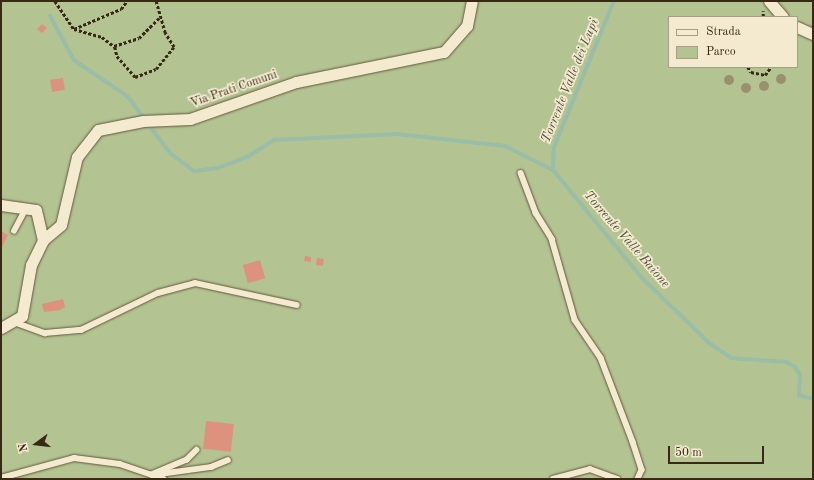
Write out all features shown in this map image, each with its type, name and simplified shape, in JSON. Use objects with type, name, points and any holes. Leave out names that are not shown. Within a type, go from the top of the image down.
[{"type":"street","name":"Via Prati Comuni","points":[[14,322],[22,316],[31,265],[43,240],[60,225],[77,157],[98,130],[143,121],[190,119],[296,82],[444,52],[467,26],[472,1]]},
{"type":"street","points":[[769,1],[782,16]]},
{"type":"street","points":[[798,27],[813,34]]},
{"type":"street","points":[[1,205],[25,210],[36,210],[43,240]]},
{"type":"street","points":[[1,328],[14,322]]},
{"type":"lane","points":[[521,173],[536,213],[552,239],[575,320],[600,358],[633,442],[642,470],[638,479]]},
{"type":"lane","points":[[14,231],[25,210]]},
{"type":"lane","points":[[14,322],[45,333],[81,330],[158,293],[195,283],[296,305]]},
{"type":"lane","points":[[152,475],[186,460],[197,450]]},
{"type":"lane","points":[[1,478],[74,458],[120,464],[164,479]]},
{"type":"lane","points":[[152,475],[211,467],[228,460]]},
{"type":"lane","points":[[553,479],[590,469],[617,479]]},
{"type":"path","points":[[56,1],[74,29],[102,37],[114,46],[117,56],[135,77],[156,69],[174,47],[165,33],[156,1]]},
{"type":"path","points":[[74,29],[121,9],[127,1]]},
{"type":"path","points":[[114,46],[139,38],[160,16]]},
{"type":"path","points":[[749,68],[751,72],[765,75],[770,68]]},
{"type":"green space","points":[[1,1],[813,1],[813,479],[1,479]]},
{"type":"building","points":[[42,24],[47,28],[42,33],[37,29]]},
{"type":"building","points":[[63,78],[65,90],[52,92],[50,80]]},
{"type":"building","points":[[1,231],[8,235],[1,249]]},
{"type":"building","points":[[305,256],[311,257],[311,262],[304,261]]},
{"type":"building","points":[[317,258],[324,259],[323,266],[316,265]]},
{"type":"building","points":[[260,260],[265,278],[248,283],[243,265]]},
{"type":"building","points":[[63,299],[65,307],[60,310],[44,312],[42,304]]},
{"type":"building","points":[[206,421],[234,424],[231,452],[203,449]]},
{"type":"waterway","name":"Torrente Valle dei Lupi","points":[[553,170],[554,147],[614,1]]},
{"type":"waterway","name":"Torrente Valle Baione","points":[[50,16],[74,60],[128,97],[170,153],[194,171],[218,168],[247,157],[274,140],[397,134],[505,146],[553,170],[642,278],[709,343],[731,358],[786,362],[795,367],[800,375],[799,395],[813,399]]}]
